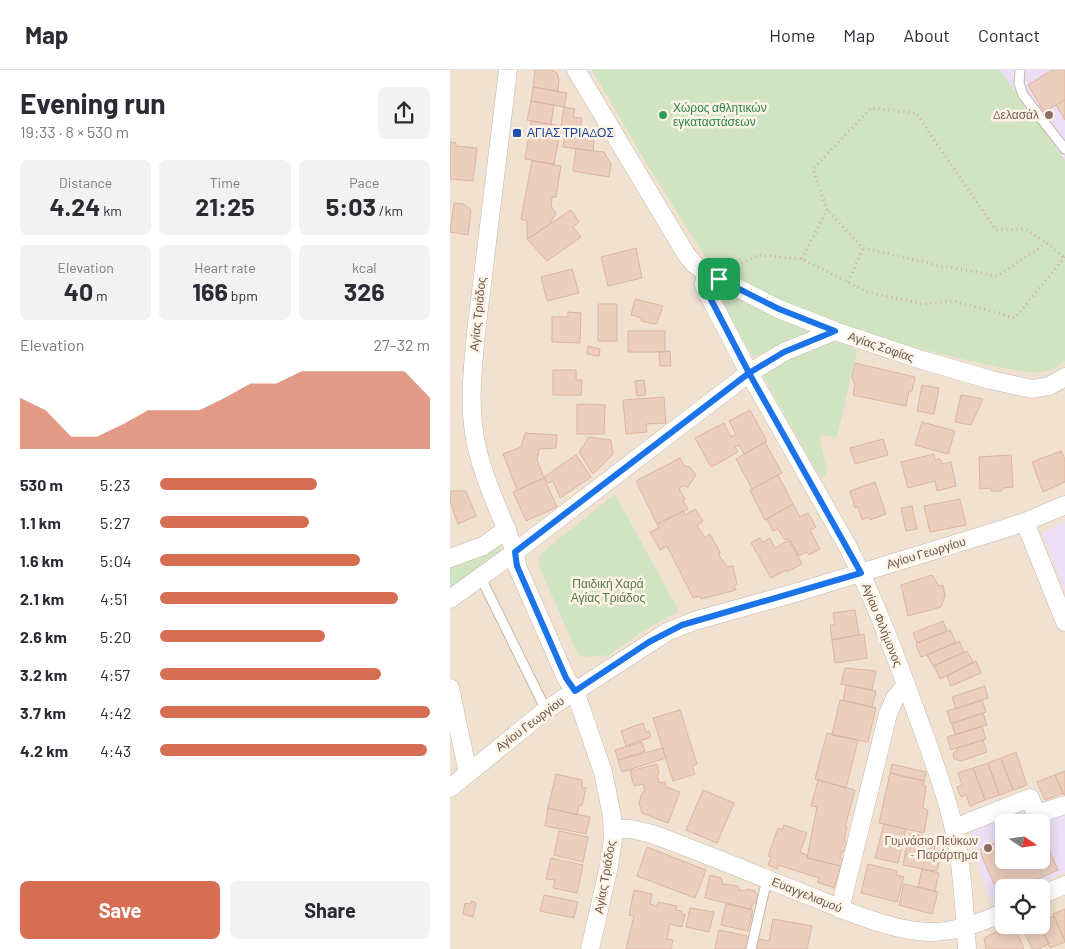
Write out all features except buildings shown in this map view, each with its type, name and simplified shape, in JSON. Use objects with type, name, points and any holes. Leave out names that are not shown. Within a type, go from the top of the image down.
[{"type":"street","name":"Αγίας Τριάδος","points":[[508,70],[480,288],[472,371],[472,399],[478,448],[485,472],[515,552],[528,567],[578,679],[575,691],[603,772],[609,798],[613,829],[610,866],[590,949]]},
{"type":"street","name":"Αγίας Σοφίας","points":[[576,70],[686,254],[694,264],[779,309],[835,331],[922,360],[1024,388],[1042,388],[1065,376]]},
{"type":"street","name":"Αγίου Φιλήμονος","points":[[712,275],[704,284],[705,288],[749,373],[861,573],[906,685],[954,828],[960,861],[967,949]]},
{"type":"street","points":[[450,599],[481,578],[749,373],[784,352],[835,331]]},
{"type":"street","name":"Αγίου Γεωργίου","points":[[450,788],[546,710],[649,642],[682,625],[861,573],[1025,522],[1065,504]]},
{"type":"street","points":[[1025,522],[1065,622]]},
{"type":"street","points":[[450,558],[483,546],[507,529]]},
{"type":"street","points":[[840,909],[888,714],[895,698],[906,685]]},
{"type":"street","points":[[450,688],[468,773]]},
{"type":"street","points":[[954,828],[1030,798],[1036,814],[1065,805]]},
{"type":"street","name":"Ευαγγελισμού","points":[[613,829],[631,829],[652,834],[840,909],[880,922],[923,932],[941,932],[966,927],[995,916]]},
{"type":"street","points":[[1050,891],[1065,885]]},
{"type":"lane","points":[[1020,70],[1019,83],[1023,95],[1065,149]]},
{"type":"lane","points":[[481,578],[546,710]]},
{"type":"lane","points":[[751,949],[767,880]]},
{"type":"path","points":[[712,275],[725,272],[758,255],[802,259],[868,292],[923,304],[954,301],[1015,318],[1064,257],[1047,243],[1025,229],[996,230],[916,113],[871,108],[813,169],[827,210],[863,248],[936,265],[997,276],[1047,243]]},
{"type":"path","points":[[802,259],[827,210]]},
{"type":"path","points":[[848,282],[863,248]]},
{"type":"shaded area","points":[[450,70],[1065,70],[1065,949],[450,949]]},
{"type":"shaded area","name":"Δελασάλ","points":[[1000,70],[1065,70],[1065,160]]},
{"type":"shaded area","points":[[1065,521],[1065,590],[1042,533]]},
{"type":"shaded area","points":[[1029,804],[1065,809],[1065,872],[1049,879],[995,879],[995,903],[992,904],[974,854],[969,828],[995,818],[995,869],[1050,869],[1050,814],[1004,814]]},
{"type":"green space","points":[[592,70],[1000,70],[1065,160],[1065,361],[1048,371],[1027,372],[927,350],[840,324],[785,302],[730,275],[704,255],[645,161]]},
{"type":"green space","points":[[717,287],[811,330],[809,334],[753,357],[716,291]]},
{"type":"green space","points":[[834,342],[849,345],[857,351],[837,437],[820,435],[827,473],[821,479],[762,374],[796,354],[815,346]]},
{"type":"green space","name":"Παιδική Χαρά Αγίας Τριάδος","points":[[615,494],[679,611],[643,631],[609,655],[590,657],[578,655],[538,564],[541,553]]},
{"type":"green space","points":[[498,542],[503,552],[450,588],[450,563]]},
{"type":"place","name":"Χώρος αθλητικών εγκαταστάσεων","points":[[663,115]]},
{"type":"place","name":"Δελασάλ","points":[[1049,115]]},
{"type":"place","name":"ΑΓΙΑΣ ΤΡΙΑΔΟΣ","points":[[517,133]]},
{"type":"place","name":"Γυμνάσιο Πεύκων - Παράρτημα","points":[[988,848]]},
{"type":"route","points":[[719,279],[706,272],[705,288],[749,373],[515,552],[517,566],[566,678],[575,691],[649,642],[682,625],[861,573],[749,373],[772,358],[800,344],[835,331],[779,309],[719,279]]}]
